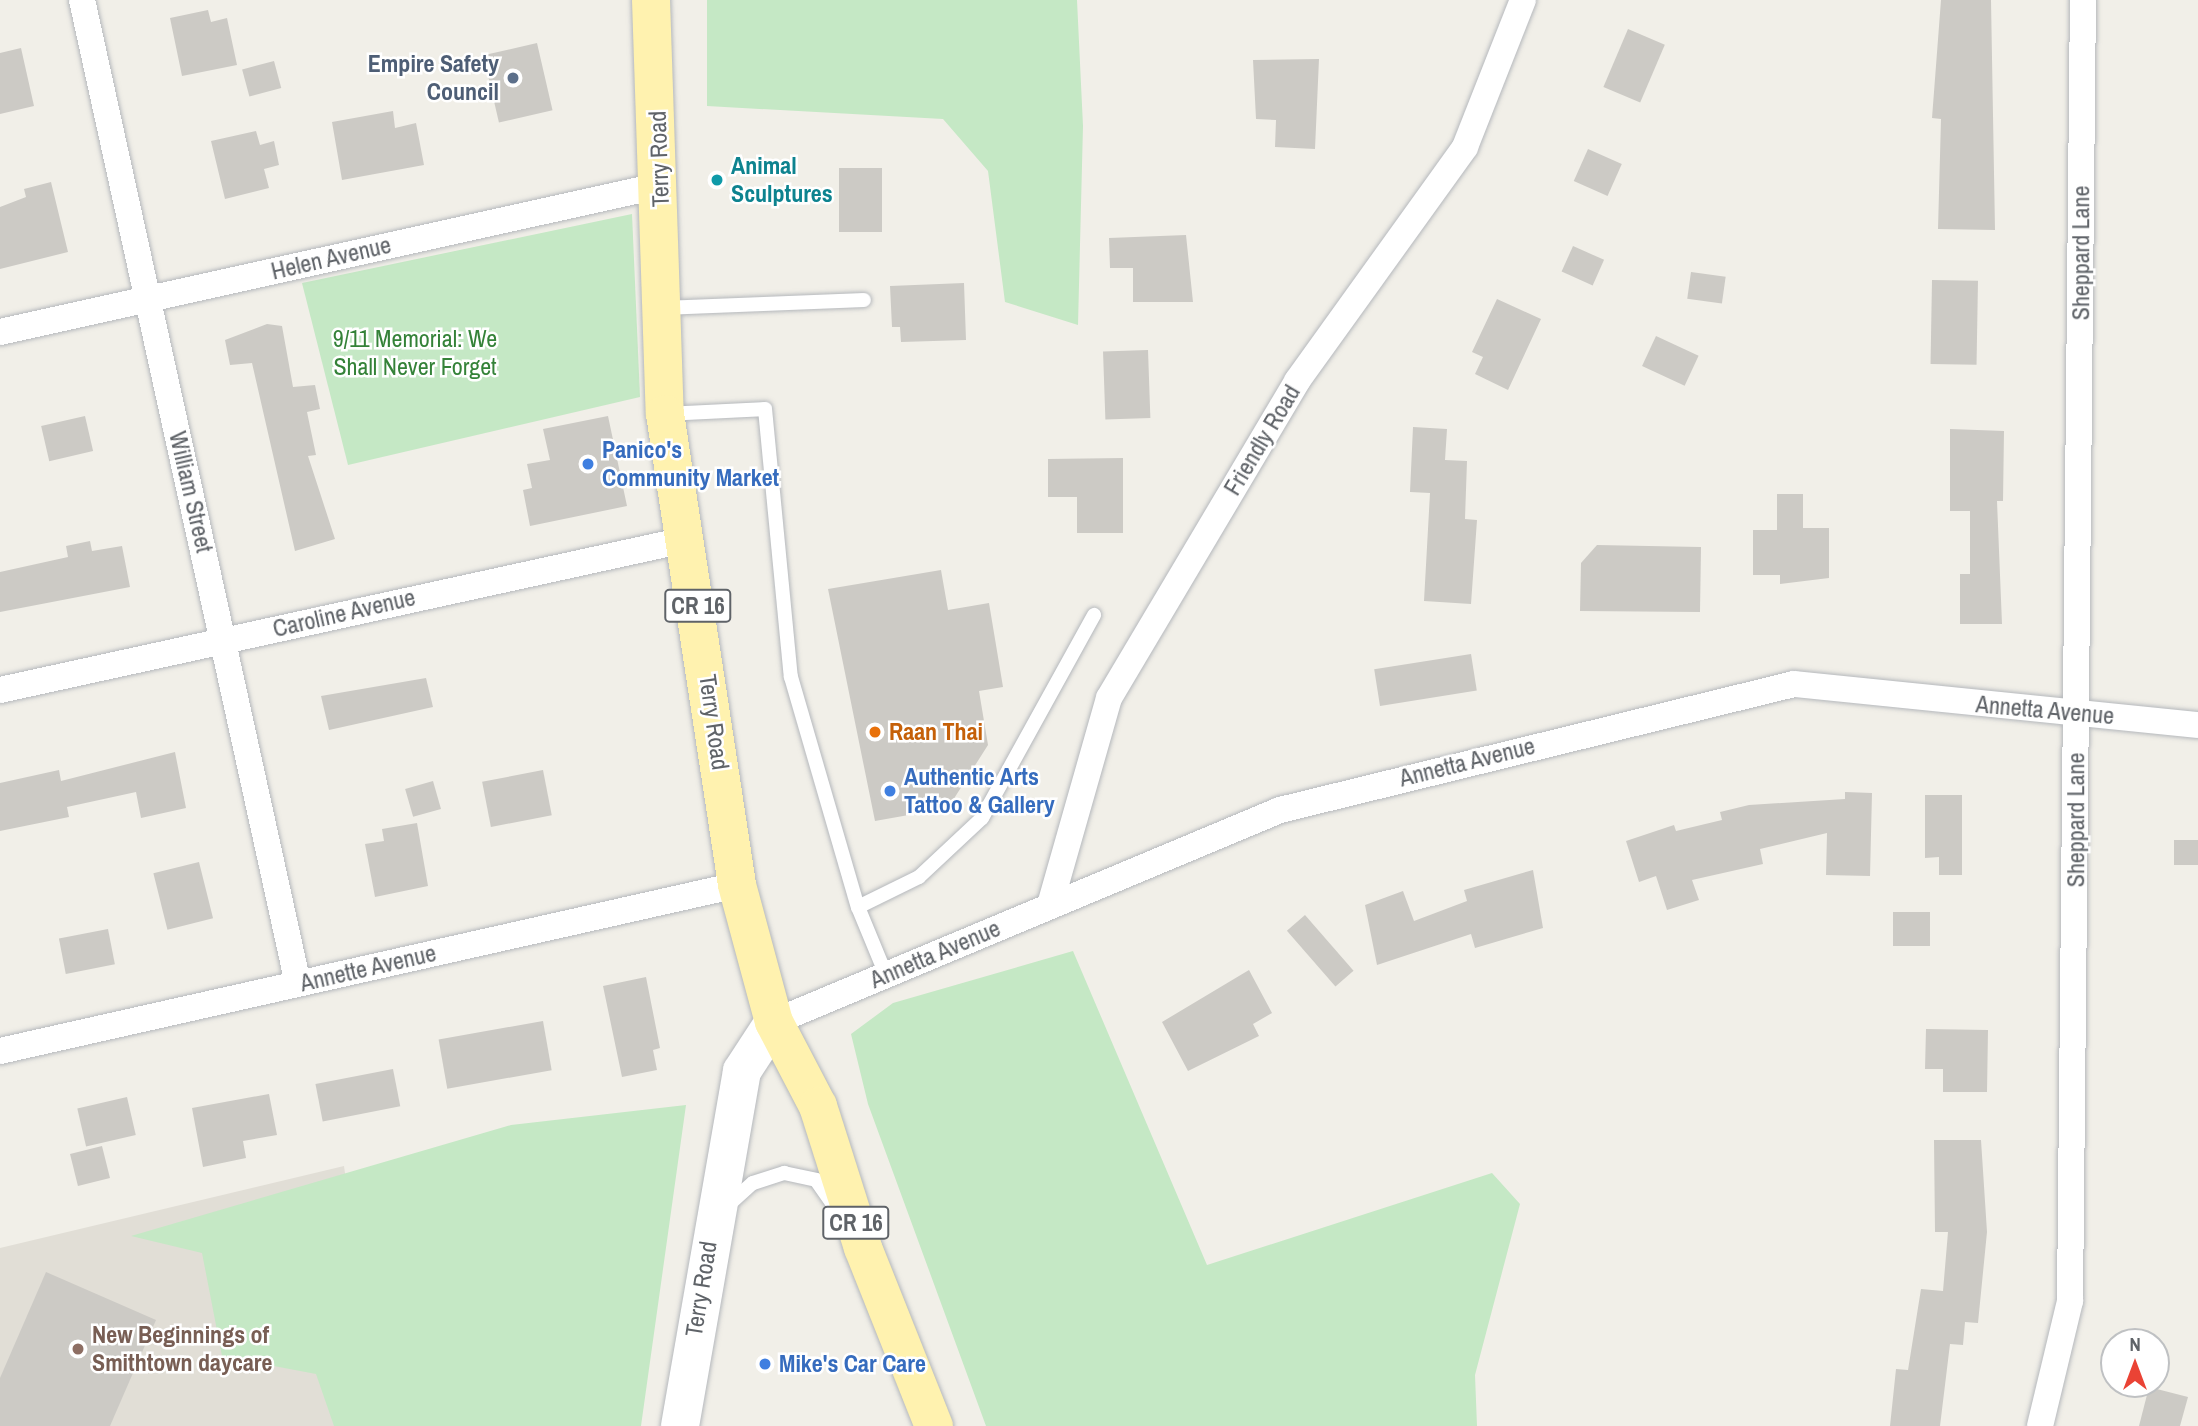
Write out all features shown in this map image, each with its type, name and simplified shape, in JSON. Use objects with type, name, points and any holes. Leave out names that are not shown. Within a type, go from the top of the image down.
[{"type":"main road","name":"Terry Road","points":[[651,0],[662,185],[658,308],[666,414],[689,539],[737,885],[774,1023]]},
{"type":"main road","name":"CR 16","points":[[774,1023],[817,1106],[863,1248],[934,1426]]},
{"type":"street","name":"William Street","points":[[82,0],[299,984]]},
{"type":"street","name":"Friendly Road","points":[[1050,905],[1109,698],[1297,381],[1465,146],[1523,0]]},
{"type":"street","name":"Sheppard Lane","points":[[2040,1426],[2070,1301],[2083,0]]},
{"type":"street","name":"Helen Avenue","points":[[0,332],[662,185]]},
{"type":"street","name":"Caroline Avenue","points":[[0,690],[689,539]]},
{"type":"street","name":"Annetta Avenue","points":[[774,1023],[1280,810],[1794,684],[2198,725]]},
{"type":"street","name":"Annette Avenue","points":[[0,1051],[737,885]]},
{"type":"street","name":"Terry Road","points":[[680,1426],[703,1271],[742,1071],[774,1023]]},
{"type":"lane","points":[[658,308],[864,300]]},
{"type":"lane","points":[[666,414],[765,409],[791,677],[858,907],[886,975]]},
{"type":"lane","points":[[858,907],[919,877],[982,818],[1094,615]]},
{"type":"lane","points":[[703,1271],[727,1206],[753,1183],[785,1173],[816,1180],[863,1248]]},
{"type":"shaded area","points":[[344,1166],[380,1426],[0,1426],[0,1248]]},
{"type":"green space","points":[[707,0],[1077,0],[1083,126],[1078,325],[1005,302],[988,171],[943,119],[707,106]]},
{"type":"green space","name":"9/11 Memorial: We Shall Never Forget","points":[[632,214],[640,397],[348,465],[302,283]]},
{"type":"green space","points":[[1073,951],[1207,1265],[1492,1173],[1520,1204],[1475,1375],[1477,1426],[986,1426],[868,1104],[851,1034],[893,1003]]},
{"type":"green space","points":[[686,1105],[641,1426],[334,1426],[316,1374],[222,1356],[202,1253],[131,1236],[511,1125]]},
{"type":"building","points":[[1941,0],[1991,0],[1995,230],[1938,229],[1941,119],[1932,118]]},
{"type":"building","points":[[208,10],[211,22],[227,18],[237,65],[182,76],[170,18]]},
{"type":"building","points":[[1628,29],[1665,45],[1640,103],[1603,87]]},
{"type":"building","points":[[537,43],[553,110],[499,123],[483,55]]},
{"type":"building","points":[[21,48],[34,106],[0,114],[0,53]]},
{"type":"building","points":[[1319,59],[1315,149],[1275,147],[1276,120],[1256,119],[1253,60]]},
{"type":"building","points":[[274,61],[281,88],[249,97],[242,70]]},
{"type":"building","points":[[393,111],[395,128],[416,123],[424,165],[342,180],[332,122]]},
{"type":"building","points":[[256,131],[260,145],[274,141],[279,165],[264,169],[269,188],[225,199],[211,141]]},
{"type":"building","points":[[1588,149],[1622,164],[1608,196],[1574,181]]},
{"type":"building","points":[[839,168],[882,168],[882,232],[839,232]]},
{"type":"building","points":[[51,182],[68,252],[0,269],[0,207],[26,197],[24,189]]},
{"type":"building","points":[[1186,235],[1193,302],[1133,302],[1133,268],[1110,268],[1109,238]]},
{"type":"building","points":[[1573,246],[1604,260],[1593,285],[1562,272]]},
{"type":"building","points":[[1691,272],[1726,277],[1722,304],[1687,299]]},
{"type":"building","points":[[1932,280],[1978,281],[1977,365],[1931,364]]},
{"type":"building","points":[[964,283],[966,340],[901,342],[900,327],[892,327],[890,286]]},
{"type":"building","points":[[1497,299],[1541,319],[1508,390],[1475,374],[1483,357],[1472,352]]},
{"type":"building","points":[[267,324],[282,326],[293,387],[315,385],[320,409],[307,412],[316,455],[308,456],[335,539],[295,551],[252,363],[230,365],[225,340]]},
{"type":"building","points":[[1656,336],[1699,356],[1685,386],[1642,366]]},
{"type":"building","points":[[1148,350],[1150,418],[1105,420],[1103,352]]},
{"type":"building","points":[[85,416],[93,451],[49,461],[41,426]]},
{"type":"building","points":[[608,416],[627,506],[530,526],[523,490],[532,488],[527,464],[550,460],[543,429]]},
{"type":"building","points":[[1413,427],[1447,429],[1445,460],[1467,461],[1465,519],[1477,520],[1471,604],[1424,601],[1430,493],[1410,492]]},
{"type":"building","points":[[1950,429],[2004,431],[2003,501],[1997,501],[2002,624],[1960,624],[1960,574],[1970,574],[1970,511],[1950,511]]},
{"type":"building","points":[[1123,458],[1123,533],[1077,533],[1077,497],[1048,497],[1048,459]]},
{"type":"building","points":[[1777,494],[1803,494],[1803,528],[1829,528],[1829,578],[1780,584],[1780,575],[1753,575],[1753,530],[1777,530]]},
{"type":"building","points":[[90,541],[92,551],[122,546],[130,587],[0,612],[0,572],[68,557],[66,546]]},
{"type":"building","points":[[1597,545],[1701,547],[1700,612],[1580,611],[1581,563]]},
{"type":"building","points":[[941,570],[948,610],[989,603],[1003,687],[979,691],[988,745],[948,808],[875,821],[828,589]]},
{"type":"building","points":[[1471,654],[1477,691],[1380,706],[1374,669]]},
{"type":"building","points":[[426,678],[433,707],[329,730],[321,696]]},
{"type":"building","points":[[175,752],[186,808],[141,818],[136,792],[67,807],[69,817],[0,831],[0,783],[59,770],[61,781]]},
{"type":"building","points":[[543,770],[552,815],[491,827],[482,782]]},
{"type":"building","points":[[433,781],[441,809],[413,817],[405,789]]},
{"type":"building","points":[[1845,792],[1872,793],[1870,876],[1826,875],[1827,833],[1760,849],[1763,864],[1692,880],[1699,900],[1667,910],[1656,876],[1639,882],[1626,841],[1674,825],[1676,831],[1722,820],[1720,812],[1749,805],[1845,799]]},
{"type":"building","points":[[1925,795],[1962,795],[1962,875],[1939,875],[1939,857],[1925,858]]},
{"type":"building","points":[[417,823],[428,886],[375,897],[365,844],[384,841],[382,829]]},
{"type":"building","points":[[2174,840],[2198,840],[2198,865],[2174,865]]},
{"type":"building","points":[[199,862],[213,918],[167,930],[153,873]]},
{"type":"building","points":[[1533,870],[1543,928],[1475,948],[1471,934],[1377,965],[1365,905],[1403,891],[1414,921],[1467,901],[1464,890]]},
{"type":"building","points":[[1893,912],[1930,912],[1930,946],[1893,946]]},
{"type":"building","points":[[1305,915],[1354,971],[1335,987],[1287,931]]},
{"type":"building","points":[[108,929],[115,964],[66,974],[59,939]]},
{"type":"building","points":[[1249,970],[1272,1013],[1253,1024],[1259,1036],[1188,1071],[1162,1022]]},
{"type":"building","points":[[646,977],[660,1048],[653,1050],[657,1070],[622,1077],[603,986]]},
{"type":"building","points":[[543,1021],[552,1070],[447,1089],[439,1039]]},
{"type":"building","points":[[1926,1029],[1988,1030],[1987,1092],[1943,1092],[1943,1069],[1925,1069]]},
{"type":"building","points":[[393,1069],[400,1106],[323,1121],[315,1084]]},
{"type":"building","points":[[269,1094],[277,1135],[243,1141],[246,1158],[203,1167],[192,1108]]},
{"type":"building","points":[[127,1097],[136,1135],[86,1146],[77,1108]]},
{"type":"building","points":[[1934,1140],[1981,1140],[1987,1232],[1978,1323],[1965,1322],[1963,1345],[1950,1344],[1940,1426],[1890,1426],[1896,1369],[1908,1370],[1921,1289],[1943,1291],[1948,1232],[1935,1232]]},
{"type":"building","points":[[102,1146],[110,1178],[78,1186],[70,1154]]},
{"type":"building","name":"New Beginnings of Smithtown daycare","points":[[46,1272],[156,1320],[110,1426],[0,1426],[0,1378]]},
{"type":"building","points":[[2170,1392],[2188,1397],[2180,1426],[2139,1426],[2146,1398],[2170,1398]]},
{"type":"place","name":"Empire Safety Council","points":[[513,78]]},
{"type":"place","name":"Animal Sculptures","points":[[717,180]]},
{"type":"place","name":"Panico's Community Market","points":[[588,464]]},
{"type":"place","name":"Raan Thai","points":[[875,732]]},
{"type":"place","name":"Authentic Arts Tattoo & Gallery","points":[[890,791]]},
{"type":"place","name":"New Beginnings of Smithtown daycare","points":[[78,1349]]},
{"type":"place","name":"Mike's Car Care","points":[[765,1364]]}]
